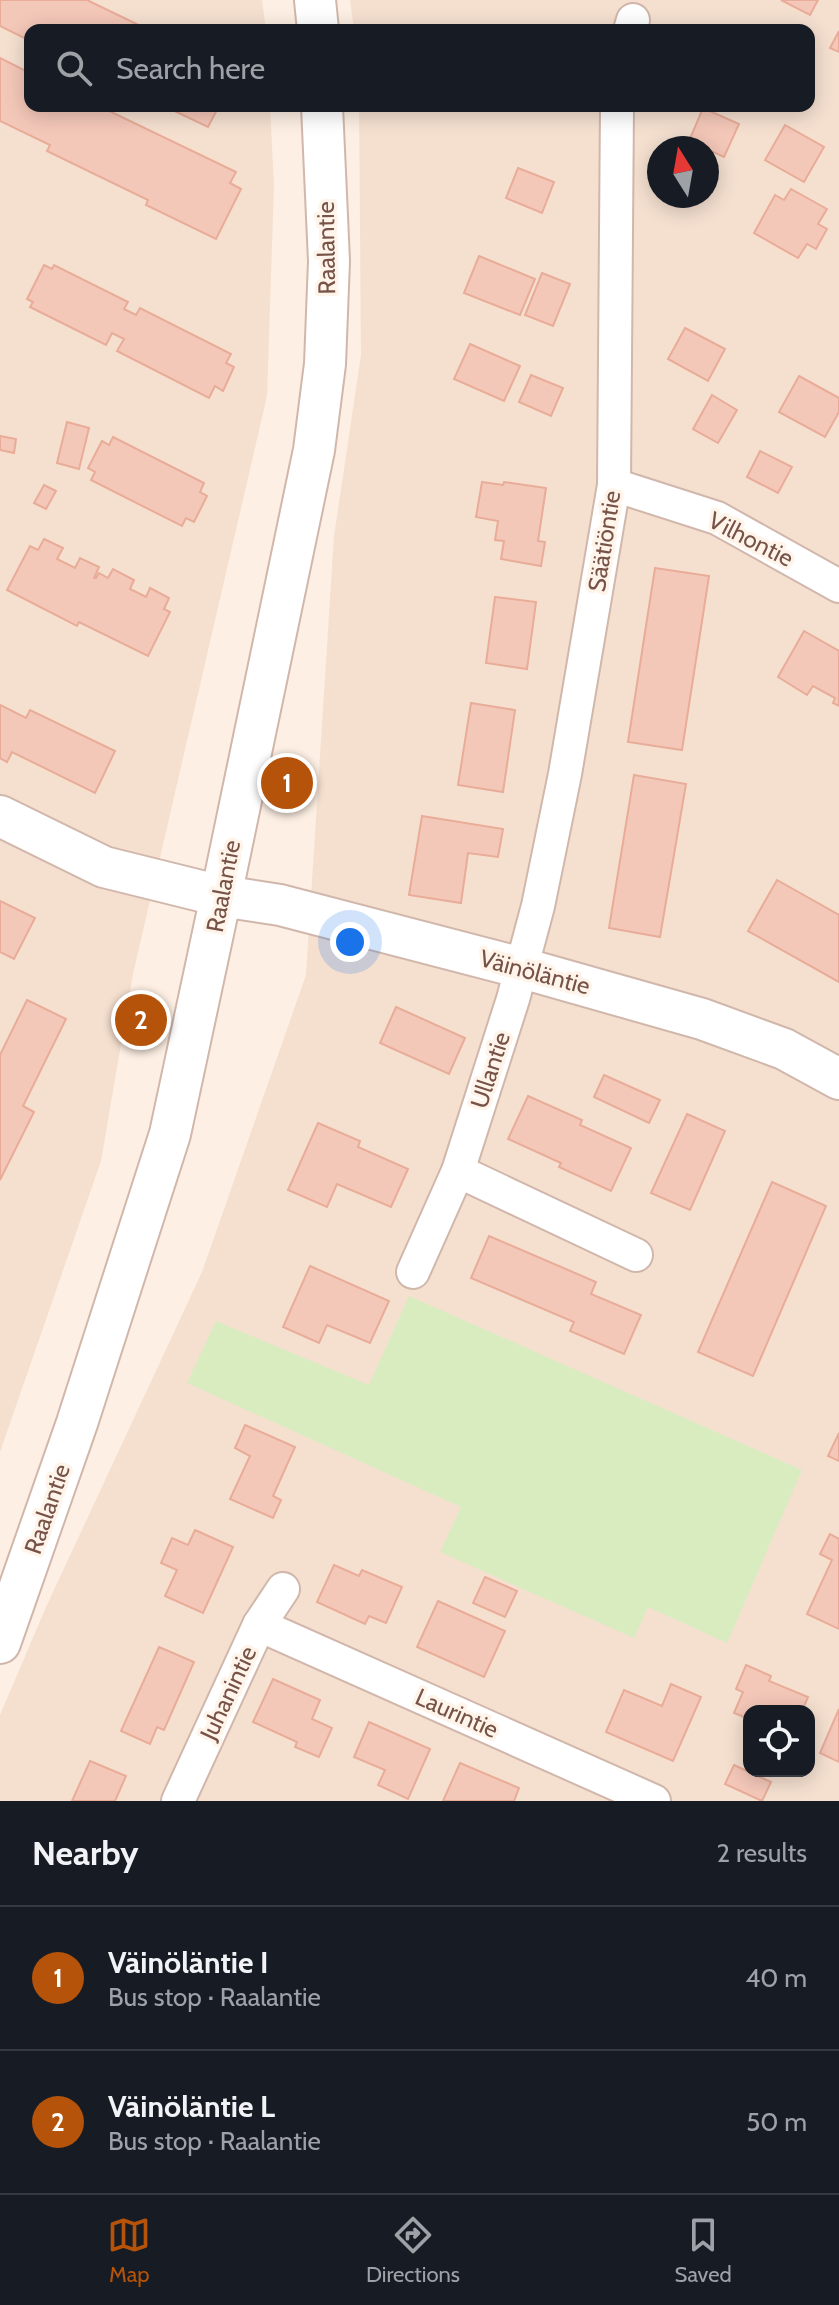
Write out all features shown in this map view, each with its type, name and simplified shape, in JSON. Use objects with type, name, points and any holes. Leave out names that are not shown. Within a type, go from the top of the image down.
[{"type":"street","points":[[315,0],[317,24]]},
{"type":"street","name":"Raalantie","points":[[0,1643],[77,1423],[170,1134],[221,896],[314,450],[325,364],[329,261],[322,112]]},
{"type":"street","name":"Säätiöntie","points":[[522,968],[565,774],[614,485],[617,112]]},
{"type":"street","name":"Vilhontie","points":[[614,485],[717,518],[839,586]]},
{"type":"street","name":"Väinöläntie","points":[[0,816],[104,867],[221,896],[280,905],[702,1019],[784,1049],[839,1079]]},
{"type":"street","name":"Ullantie","points":[[413,1272],[458,1171],[522,968]]},
{"type":"street","points":[[458,1171],[636,1255]]},
{"type":"street","name":"Juhanintie","points":[[178,1801],[259,1625],[283,1589]]},
{"type":"street","name":"Laurintie","points":[[259,1625],[654,1801]]},
{"type":"shaded area","points":[[0,0],[262,0],[265,24],[24,24],[24,112],[270,112],[274,185],[267,396],[133,974],[101,1161],[0,1452]]},
{"type":"shaded area","points":[[350,0],[839,0],[839,1801],[0,1801],[0,1715],[46,1607],[202,1272],[306,975],[334,536],[361,355],[359,112],[815,112],[815,24],[353,24]]},
{"type":"green space","points":[[409,1296],[802,1470],[727,1643],[648,1607],[634,1638],[440,1552],[461,1507],[187,1383],[216,1321],[369,1385]]},
{"type":"building","points":[[0,0],[87,0],[137,24],[24,24],[24,38],[0,26]]},
{"type":"building","points":[[781,0],[818,0],[810,15]]},
{"type":"building","points":[[839,31],[839,52],[830,48]]},
{"type":"building","points":[[0,58],[24,70],[24,112],[111,112],[236,172],[230,183],[241,189],[216,239],[146,205],[148,200],[47,151],[50,145],[0,121]]},
{"type":"building","points":[[177,112],[216,112],[208,127]]},
{"type":"building","points":[[701,112],[712,112],[739,124],[724,157],[719,155],[719,136],[691,136]]},
{"type":"building","points":[[785,125],[824,147],[804,182],[765,160]]},
{"type":"building","points":[[518,168],[554,182],[542,213],[506,198]]},
{"type":"building","points":[[791,189],[827,209],[818,224],[827,229],[816,249],[807,244],[798,258],[754,233],[775,195],[784,200]]},
{"type":"building","points":[[479,256],[535,279],[520,315],[464,293]]},
{"type":"building","points":[[44,265],[52,269],[54,265],[128,302],[124,309],[136,315],[140,308],[231,354],[226,363],[234,367],[223,391],[215,386],[209,398],[117,351],[124,339],[112,333],[106,345],[30,307],[33,302],[27,299]]},
{"type":"building","points":[[542,273],[570,284],[553,326],[525,315]]},
{"type":"building","points":[[685,328],[725,349],[708,381],[668,359]]},
{"type":"building","points":[[470,344],[520,366],[504,401],[454,379]]},
{"type":"building","points":[[531,375],[563,388],[551,416],[519,402]]},
{"type":"building","points":[[799,376],[839,398],[839,412],[825,437],[779,412]]},
{"type":"building","points":[[712,395],[737,410],[718,443],[693,429]]},
{"type":"building","points":[[67,422],[89,428],[79,469],[57,463]]},
{"type":"building","points":[[0,436],[16,439],[14,453],[0,450]]},
{"type":"building","points":[[113,437],[204,483],[200,492],[207,496],[194,522],[186,518],[182,526],[91,480],[95,472],[88,468],[102,441],[109,445]]},
{"type":"building","points":[[760,451],[792,467],[778,493],[747,477]]},
{"type":"building","points":[[482,482],[546,488],[538,541],[545,542],[541,566],[501,559],[504,541],[495,540],[498,521],[476,517]]},
{"type":"building","points":[[44,485],[56,491],[46,509],[34,503]]},
{"type":"building","points":[[44,539],[63,548],[57,559],[75,568],[80,558],[99,567],[94,578],[99,573],[108,578],[113,569],[134,580],[130,589],[146,597],[150,588],[169,598],[164,609],[170,612],[148,656],[79,622],[77,626],[7,590],[30,546],[38,550]]},
{"type":"building","points":[[655,568],[709,576],[682,750],[628,742]]},
{"type":"building","points":[[495,597],[536,602],[527,669],[486,663]]},
{"type":"building","points":[[804,631],[839,651],[839,706],[833,703],[835,698],[813,686],[807,695],[778,677]]},
{"type":"building","points":[[471,703],[515,710],[503,792],[458,785]]},
{"type":"building","points":[[0,705],[26,718],[30,710],[115,751],[95,793],[12,752],[7,762],[0,758]]},
{"type":"building","points":[[634,775],[686,784],[660,937],[609,928]]},
{"type":"building","points":[[422,816],[503,829],[498,857],[468,853],[461,903],[409,895]]},
{"type":"building","points":[[777,880],[839,915],[839,982],[748,931]]},
{"type":"building","points":[[0,901],[35,918],[14,959],[0,952]]},
{"type":"building","points":[[27,1000],[66,1019],[23,1106],[34,1112],[0,1180],[0,1055]]},
{"type":"building","points":[[396,1007],[465,1038],[449,1074],[380,1043]]},
{"type":"building","points":[[604,1075],[660,1100],[649,1123],[594,1097]]},
{"type":"building","points":[[528,1096],[582,1120],[580,1125],[631,1148],[611,1191],[559,1167],[561,1163],[508,1139]]},
{"type":"building","points":[[687,1114],[725,1131],[690,1210],[651,1193]]},
{"type":"building","points":[[318,1123],[360,1141],[358,1147],[408,1169],[391,1207],[337,1184],[327,1207],[288,1190]]},
{"type":"building","points":[[772,1182],[826,1206],[753,1376],[698,1352]]},
{"type":"building","points":[[489,1236],[596,1282],[591,1294],[641,1315],[624,1354],[570,1331],[574,1322],[471,1278]]},
{"type":"building","points":[[310,1266],[389,1301],[370,1343],[327,1325],[319,1343],[283,1327]]},
{"type":"building","points":[[245,1425],[295,1447],[273,1496],[281,1500],[273,1518],[230,1499],[250,1456],[235,1448]]},
{"type":"building","points":[[839,1433],[839,1461],[828,1456]]},
{"type":"building","points":[[195,1530],[233,1547],[203,1613],[165,1596],[177,1570],[161,1563],[172,1538],[188,1545]]},
{"type":"building","points":[[830,1534],[839,1539],[839,1629],[807,1614],[832,1560],[820,1554]]},
{"type":"building","points":[[334,1565],[359,1576],[362,1570],[402,1587],[386,1623],[369,1616],[365,1624],[317,1602]]},
{"type":"building","points":[[485,1577],[517,1591],[505,1617],[473,1603]]},
{"type":"building","points":[[438,1601],[505,1631],[484,1677],[417,1647]]},
{"type":"building","points":[[159,1647],[194,1662],[164,1730],[157,1727],[150,1744],[121,1731]]},
{"type":"building","points":[[746,1665],[771,1676],[769,1681],[808,1697],[805,1705],[743,1705],[743,1717],[734,1713],[743,1692],[736,1689]]},
{"type":"building","points":[[273,1679],[320,1700],[312,1719],[332,1728],[319,1757],[295,1747],[297,1742],[253,1722]]},
{"type":"building","points":[[671,1684],[701,1697],[673,1761],[606,1732],[624,1690],[662,1706]]},
{"type":"building","points":[[839,1709],[839,1762],[820,1753]]},
{"type":"building","points":[[369,1722],[430,1749],[408,1799],[378,1785],[385,1770],[354,1757]]},
{"type":"building","points":[[90,1761],[126,1776],[115,1801],[72,1801]]},
{"type":"building","points":[[460,1763],[519,1788],[514,1801],[443,1801]]},
{"type":"building","points":[[734,1765],[743,1769],[743,1777],[760,1777],[771,1782],[762,1801],[725,1784]]},
{"type":"place","name":"Väinöläntie I","points":[[287,783]]},
{"type":"place","name":"Väinöläntie L","points":[[141,1020]]}]
